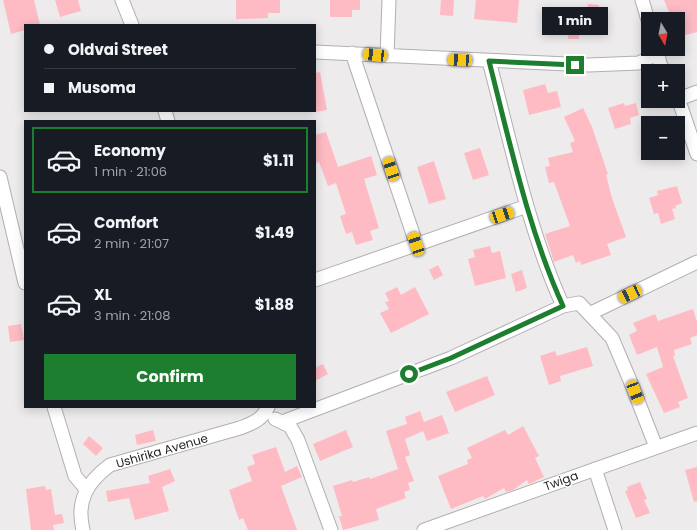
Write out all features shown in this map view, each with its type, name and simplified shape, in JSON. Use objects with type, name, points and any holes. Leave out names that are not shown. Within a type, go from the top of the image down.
[{"type":"street","points":[[122,0],[132,24]]},
{"type":"street","points":[[387,56],[389,0]]},
{"type":"street","points":[[642,0],[646,12]]},
{"type":"street","points":[[316,52],[589,65],[639,63],[650,56]]},
{"type":"street","points":[[352,53],[416,244]]},
{"type":"street","points":[[489,61],[527,206],[547,270],[563,306]]},
{"type":"street","points":[[685,96],[697,92]]},
{"type":"street","points":[[681,108],[697,154]]},
{"type":"street","points":[[0,177],[24,279]]},
{"type":"street","points":[[316,280],[527,206]]},
{"type":"street","points":[[588,314],[697,262]]},
{"type":"street","points":[[282,422],[451,358],[563,306],[579,303],[612,338],[630,378],[656,447]]},
{"type":"street","points":[[54,408],[75,476],[86,489]]},
{"type":"street","points":[[266,411],[290,426],[298,440],[331,530]]},
{"type":"street","name":"Ushirika Avenue","points":[[83,530],[81,521],[81,504],[86,489],[96,475],[110,465],[240,428],[257,421],[266,411]]},
{"type":"street","name":"Twiga","points":[[424,530],[697,433]]},
{"type":"street","points":[[595,469],[615,530]]},
{"type":"building","points":[[3,0],[34,0],[40,24],[24,24],[24,30],[11,34]]},
{"type":"building","points":[[55,0],[78,0],[81,11],[60,17]]},
{"type":"building","points":[[236,0],[280,0],[280,13],[268,13],[268,18],[236,19]]},
{"type":"building","points":[[330,0],[360,0],[360,10],[352,10],[352,17],[330,17]]},
{"type":"building","points":[[441,0],[454,0],[453,16],[440,15]]},
{"type":"building","points":[[476,0],[519,0],[517,23],[474,19]]},
{"type":"building","points":[[664,0],[697,0],[697,32],[685,35],[685,12],[669,12]]},
{"type":"building","points":[[588,4],[599,5],[596,31],[579,31],[579,39],[568,39],[568,33],[552,33],[552,17],[568,17],[568,12],[587,13]]},
{"type":"building","points":[[320,72],[327,110],[316,112],[316,73]]},
{"type":"building","points":[[545,84],[548,93],[557,91],[561,107],[529,115],[523,90]]},
{"type":"building","points":[[624,103],[625,106],[636,103],[639,115],[630,118],[631,124],[615,129],[608,108]]},
{"type":"building","points":[[583,108],[592,127],[608,174],[606,175],[612,198],[626,237],[607,244],[611,255],[581,265],[580,261],[576,263],[573,255],[554,262],[545,234],[570,226],[554,182],[549,183],[545,167],[550,166],[548,158],[573,152],[570,143],[575,141],[564,117]]},
{"type":"building","points":[[326,132],[338,167],[371,156],[377,175],[364,179],[379,228],[370,231],[373,240],[356,245],[352,232],[346,234],[340,216],[346,214],[336,183],[328,186],[319,162],[316,163],[316,135]]},
{"type":"building","points":[[480,148],[489,175],[473,180],[464,153]]},
{"type":"building","points":[[434,161],[446,199],[429,204],[417,167]]},
{"type":"building","points":[[677,186],[682,203],[675,206],[676,208],[672,209],[675,219],[661,224],[658,213],[654,214],[649,198],[658,195],[657,191]]},
{"type":"building","points":[[490,246],[492,253],[500,251],[506,278],[475,286],[468,259],[475,257],[473,250]]},
{"type":"building","points":[[438,265],[443,275],[434,280],[429,270]]},
{"type":"building","points":[[522,270],[527,288],[516,292],[511,274]]},
{"type":"building","points":[[397,287],[401,295],[415,287],[429,314],[391,333],[380,313],[389,309],[385,302],[389,301],[385,293]]},
{"type":"building","points":[[693,309],[697,322],[697,335],[690,338],[692,344],[674,350],[675,356],[673,356],[688,398],[678,402],[680,407],[664,413],[646,374],[663,367],[657,347],[637,355],[629,335],[637,331],[633,323],[655,314],[658,321]]},
{"type":"building","points":[[21,324],[24,340],[10,342],[8,326]]},
{"type":"building","points":[[587,347],[593,366],[560,376],[561,381],[549,385],[540,356],[555,351],[557,356]]},
{"type":"building","points":[[323,364],[328,374],[316,380],[316,368]]},
{"type":"building","points":[[487,376],[495,395],[455,412],[446,392]]},
{"type":"building","points":[[420,411],[424,422],[442,415],[449,433],[427,441],[423,431],[405,439],[410,455],[405,457],[414,481],[408,483],[410,490],[404,492],[406,498],[376,509],[379,520],[343,530],[339,516],[342,516],[333,486],[352,480],[353,482],[369,477],[370,479],[398,469],[386,431],[407,424],[405,417]]},
{"type":"building","points":[[523,426],[539,456],[535,458],[544,477],[529,484],[527,480],[513,490],[506,492],[504,488],[485,499],[483,496],[451,509],[438,476],[468,464],[467,460],[472,458],[467,448],[505,430],[508,435]]},
{"type":"building","points":[[153,430],[156,441],[137,445],[135,435]]},
{"type":"building","points":[[346,430],[353,447],[320,461],[313,444]]},
{"type":"building","points":[[89,436],[103,448],[96,456],[83,444]]},
{"type":"building","points":[[276,447],[285,472],[297,466],[302,477],[281,486],[297,530],[248,530],[243,518],[239,520],[229,490],[252,481],[247,467],[255,464],[252,455]]},
{"type":"building","points":[[697,467],[697,501],[694,502],[685,470]]},
{"type":"building","points":[[170,469],[175,481],[162,487],[169,511],[135,520],[129,498],[108,502],[106,491],[150,483],[148,476]]},
{"type":"building","points":[[640,482],[647,499],[644,500],[650,513],[636,518],[625,491],[628,490],[627,487]]},
{"type":"building","points":[[45,486],[46,490],[51,489],[55,515],[62,514],[64,523],[53,525],[54,530],[31,530],[26,489]]},
{"type":"route","points":[[409,374],[451,358],[563,306],[547,270],[527,206],[489,61],[575,65]]}]
